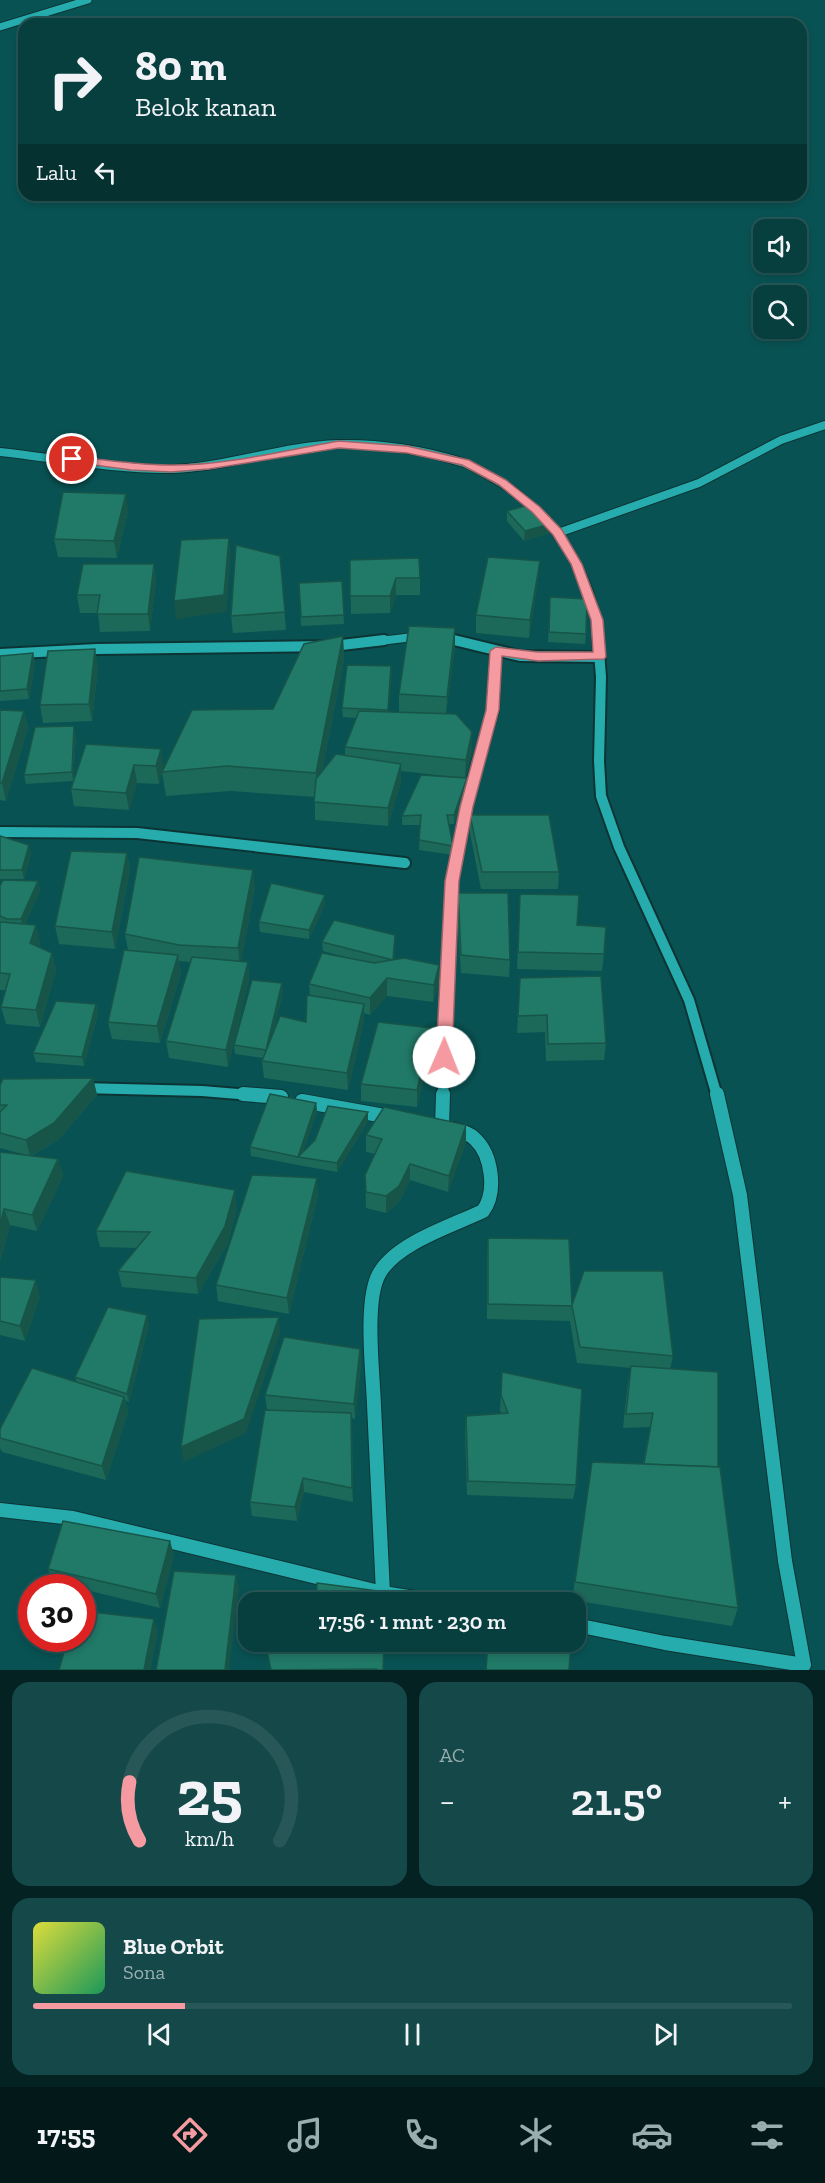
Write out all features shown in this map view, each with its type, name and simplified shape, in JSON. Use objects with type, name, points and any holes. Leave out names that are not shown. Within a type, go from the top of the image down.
[{"type":"street","points":[[29,18],[88,0]]},
{"type":"street","points":[[0,27],[18,21]]},
{"type":"street","points":[[558,533],[699,483],[781,440],[825,425]]},
{"type":"street","points":[[0,452],[131,467],[171,469],[209,466],[339,444],[407,449],[465,463],[502,483],[536,509],[558,533],[577,564],[597,620],[600,657],[601,796],[619,847],[689,1000],[724,1118],[740,1195],[784,1561],[805,1668],[586,1628]]},
{"type":"street","points":[[0,654],[97,649],[333,646],[418,635],[532,656],[600,657]]},
{"type":"street","points":[[382,1592],[372,1356],[371,1308],[374,1287],[379,1273],[398,1251],[483,1211],[488,1204],[491,1190],[487,1154],[477,1139],[464,1131],[436,1126],[452,881],[471,791],[493,710],[496,651]]},
{"type":"street","points":[[0,832],[137,833],[405,863]]},
{"type":"street","points":[[71,1087],[270,1095],[408,1120]]},
{"type":"street","points":[[0,1510],[73,1518],[378,1592]]},
{"type":"building","points":[[63,492],[126,494],[114,541],[54,539]]},
{"type":"building","points":[[532,504],[550,524],[525,531],[507,511]]},
{"type":"building","points":[[229,538],[224,595],[174,601],[181,540]]},
{"type":"building","points":[[236,545],[280,556],[285,612],[231,616]]},
{"type":"building","points":[[488,557],[540,561],[530,620],[476,615]]},
{"type":"building","points":[[419,558],[420,578],[396,578],[390,596],[350,596],[350,560]]},
{"type":"building","points":[[83,564],[154,564],[148,614],[97,614],[100,595],[77,595]]},
{"type":"building","points":[[342,581],[344,615],[301,617],[299,583]]},
{"type":"building","points":[[550,597],[587,599],[586,634],[549,632]]},
{"type":"building","points":[[409,626],[455,628],[447,697],[399,694]]},
{"type":"building","points":[[343,636],[316,773],[227,766],[162,772],[192,710],[273,709],[304,644]]},
{"type":"building","points":[[95,649],[89,704],[40,705],[48,651]]},
{"type":"building","points":[[33,653],[27,689],[0,691],[0,656]]},
{"type":"building","points":[[347,665],[391,666],[388,710],[342,708]]},
{"type":"building","points":[[0,710],[24,711],[2,783],[0,783]]},
{"type":"building","points":[[359,711],[456,714],[472,732],[466,760],[345,747]]},
{"type":"building","points":[[74,726],[72,772],[24,775],[35,727]]},
{"type":"building","points":[[86,744],[161,749],[156,766],[134,765],[126,793],[71,789]]},
{"type":"building","points":[[336,754],[401,764],[388,808],[314,802],[316,779]]},
{"type":"building","points":[[421,775],[467,778],[454,815],[447,815],[453,846],[419,840],[421,815],[402,816]]},
{"type":"building","points":[[470,815],[549,815],[559,872],[482,872]]},
{"type":"building","points":[[0,836],[29,845],[22,870],[0,870]]},
{"type":"building","points":[[71,851],[127,853],[112,932],[55,926]]},
{"type":"building","points":[[139,857],[253,870],[238,948],[179,945],[125,934]]},
{"type":"building","points":[[3,880],[38,881],[21,919],[7,919],[0,916],[0,886]]},
{"type":"building","points":[[271,883],[325,895],[309,930],[259,922]]},
{"type":"building","points":[[458,893],[508,893],[510,960],[461,955]]},
{"type":"building","points":[[520,894],[579,895],[577,925],[606,927],[604,954],[518,952]]},
{"type":"building","points":[[334,920],[395,935],[393,960],[322,942]]},
{"type":"building","points":[[0,922],[36,925],[30,943],[52,953],[36,1010],[1,1007],[10,974],[0,973]]},
{"type":"building","points":[[124,950],[178,955],[157,1026],[108,1022]]},
{"type":"building","points":[[322,953],[374,963],[404,958],[439,965],[434,985],[387,978],[370,998],[309,984]]},
{"type":"building","points":[[192,957],[248,962],[226,1050],[166,1041]]},
{"type":"building","points":[[601,976],[606,1043],[548,1044],[547,1015],[518,1016],[520,978]]},
{"type":"building","points":[[252,980],[282,983],[266,1050],[234,1045]]},
{"type":"building","points":[[307,995],[364,1004],[347,1073],[262,1061],[280,1016],[306,1022]]},
{"type":"building","points":[[56,1001],[96,1004],[82,1057],[33,1053]]},
{"type":"building","points":[[378,1022],[431,1028],[417,1090],[361,1084]]},
{"type":"building","points":[[93,1078],[54,1123],[26,1140],[0,1133],[0,1112],[7,1105],[0,1105],[0,1085],[3,1079]]},
{"type":"building","points":[[270,1094],[316,1103],[298,1157],[250,1147]]},
{"type":"building","points":[[328,1106],[368,1112],[337,1163],[298,1157],[315,1140]]},
{"type":"building","points":[[384,1107],[466,1125],[449,1176],[410,1164],[399,1186],[386,1196],[366,1192],[365,1175],[382,1139],[366,1135]]},
{"type":"building","points":[[0,1152],[58,1159],[32,1215],[4,1209],[0,1225]]},
{"type":"building","points":[[126,1171],[235,1190],[225,1226],[196,1278],[118,1271],[150,1232],[96,1231]]},
{"type":"building","points":[[252,1175],[317,1178],[287,1298],[216,1285]]},
{"type":"building","points":[[488,1238],[569,1239],[572,1305],[584,1271],[663,1271],[673,1356],[580,1347],[572,1306],[488,1304]]},
{"type":"building","points":[[0,1277],[36,1280],[20,1326],[0,1321]]},
{"type":"building","points":[[108,1307],[147,1315],[127,1394],[75,1377]]},
{"type":"building","points":[[279,1317],[244,1419],[181,1447],[199,1319]]},
{"type":"building","points":[[284,1337],[360,1349],[354,1404],[265,1395]]},
{"type":"building","points":[[631,1366],[718,1372],[718,1467],[644,1464],[653,1413],[626,1414]]},
{"type":"building","points":[[32,1368],[124,1397],[102,1466],[0,1438],[0,1429]]},
{"type":"building","points":[[502,1372],[582,1389],[576,1485],[468,1481],[466,1416],[508,1413],[501,1395]]},
{"type":"building","points":[[265,1410],[351,1413],[352,1488],[303,1478],[295,1507],[250,1502]]},
{"type":"building","points":[[592,1462],[720,1467],[738,1608],[575,1582]]},
{"type":"building","points":[[63,1521],[170,1541],[156,1594],[96,1580],[96,1574],[70,1574],[48,1569]]},
{"type":"building","points":[[174,1571],[236,1575],[225,1670],[156,1670]]},
{"type":"building","points":[[317,1583],[385,1592],[317,1592]]},
{"type":"building","points":[[96,1613],[154,1619],[144,1670],[59,1670],[64,1652],[96,1652]]},
{"type":"building","points":[[267,1652],[384,1652],[383,1670],[271,1670]]},
{"type":"building","points":[[487,1652],[570,1652],[569,1670],[486,1670]]},
{"type":"route","points":[[72,459],[131,467],[171,469],[209,466],[309,447],[339,444],[407,449],[465,463],[502,483],[536,509],[558,533],[577,564],[597,620],[600,657],[520,656],[496,651],[493,710],[466,807],[452,881],[444,1057]]}]
